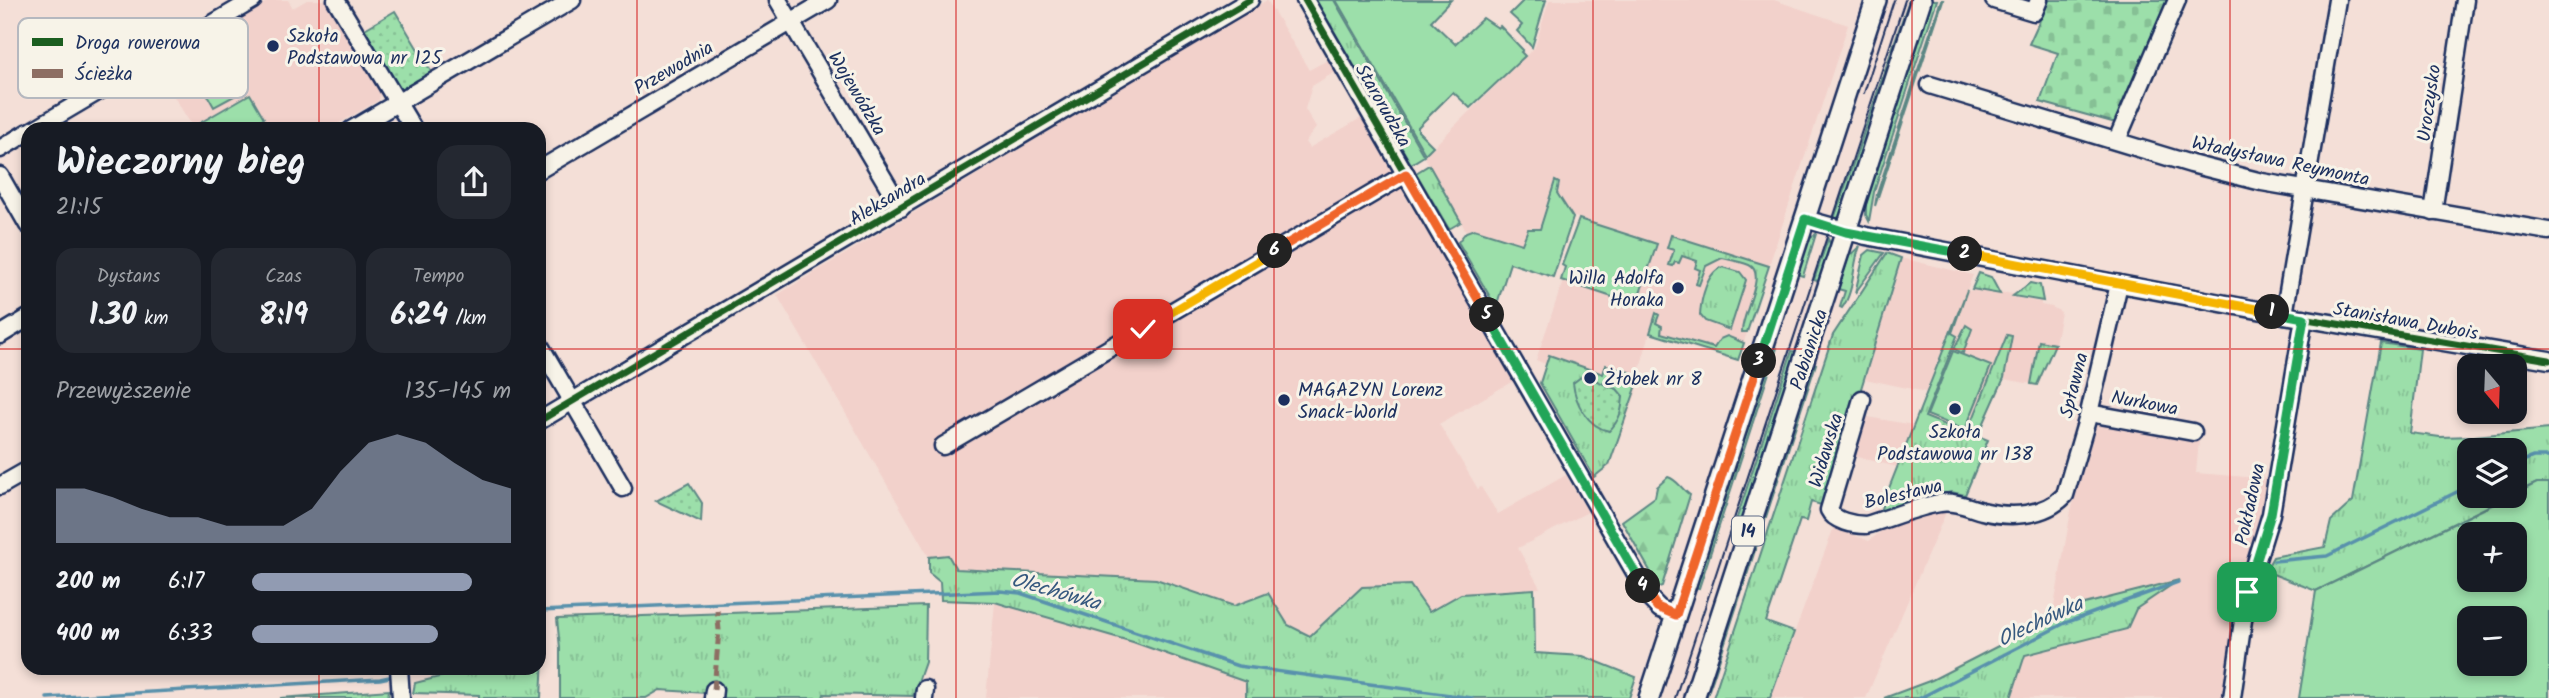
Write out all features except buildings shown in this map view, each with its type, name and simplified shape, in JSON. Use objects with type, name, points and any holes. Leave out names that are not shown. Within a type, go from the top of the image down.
[{"type":"main road","name":"14","points":[[1649,698],[1877,0]]},
{"type":"main road","name":"Pabianicka","points":[[1694,698],[1922,0]]},
{"type":"street","points":[[223,18],[253,0]]},
{"type":"street","points":[[337,0],[409,122]]},
{"type":"street","points":[[364,122],[572,0]]},
{"type":"street","name":"Wojewódzka","points":[[778,0],[901,208]]},
{"type":"street","name":"Przewodnia","points":[[546,166],[828,0]]},
{"type":"street","name":"Aleksandra","points":[[546,417],[1250,0]]},
{"type":"street","name":"Starorudzka","points":[[1305,0],[1651,600],[1660,609],[1676,615]]},
{"type":"street","points":[[1994,0],[2036,6]]},
{"type":"street","points":[[2117,140],[2177,0]]},
{"type":"street","points":[[2284,315],[2337,0]]},
{"type":"street","name":"Uroczysko","points":[[2433,212],[2465,0]]},
{"type":"street","name":"Władysława Reymonta","points":[[1930,85],[2192,164],[2262,181],[2549,231]]},
{"type":"street","points":[[47,122],[87,98]]},
{"type":"street","points":[[0,149],[21,136]]},
{"type":"street","points":[[943,446],[1406,174]]},
{"type":"street","points":[[0,176],[21,213]]},
{"type":"street","name":"Stanisława Dubois","points":[[1805,219],[1846,232],[2119,284],[2549,360]]},
{"type":"street","name":"Spławna","points":[[2065,495],[2089,413],[2119,284]]},
{"type":"street","name":"Pokładowa","points":[[2232,698],[2247,592],[2271,514],[2304,318]]},
{"type":"street","points":[[0,335],[21,322]]},
{"type":"street","points":[[546,356],[623,488]]},
{"type":"street","name":"Widawska","points":[[1830,514],[1862,399]]},
{"type":"street","name":"Nurkowa","points":[[2089,413],[2193,432]]},
{"type":"street","points":[[0,486],[21,474]]},
{"type":"street","name":"Bolesława","points":[[1830,514],[1857,525],[1866,525],[1938,503],[1953,502],[2002,515],[2030,514],[2057,504],[2065,495]]},
{"type":"shaded area","name":"Szkoła Podstawowa nr 125","points":[[270,0],[288,0],[293,8],[307,0],[326,0],[380,93],[379,100],[341,122],[190,122],[175,98],[248,98],[248,18],[240,18]]},
{"type":"shaded area","points":[[1267,0],[1309,70],[1328,60],[1335,72],[1312,86],[1305,109],[1316,128],[1305,142],[1309,148],[1361,118],[1391,170],[1385,180],[1324,231],[1402,190],[1513,381],[1439,424],[1478,489],[1481,487],[1498,514],[1566,475],[1588,512],[1518,548],[1540,588],[1462,594],[1429,613],[1362,587],[1311,636],[1288,625],[1268,593],[1234,606],[1156,579],[956,569],[948,555],[929,557],[777,295]]},
{"type":"shaded area","points":[[1549,0],[1774,0],[1848,25],[1738,360],[1650,333],[1638,375],[1640,382],[1610,466],[1593,479],[1539,384],[1545,364],[1536,360],[1563,281],[1636,306],[1658,243],[1572,216],[1558,193],[1560,183],[1555,180],[1539,229],[1528,229],[1522,243],[1474,228],[1466,231],[1424,156],[1535,47]]},
{"type":"shaded area","name":"Szkoła Podstawowa nr 138","points":[[1901,258],[1973,275],[1967,290],[2014,294],[2013,297],[2041,302],[2041,305],[2061,312],[2055,344],[2037,385],[2004,379],[1978,436],[1988,440],[1965,495],[1951,492],[1880,511],[1897,467],[1850,455],[1862,416],[1913,425],[1926,392],[1865,379]]},
{"type":"shaded area","points":[[2098,420],[2199,441],[2196,473],[2271,479],[2261,522],[2244,574],[2222,698],[2011,698],[2025,655],[2127,629],[2135,609],[2177,582],[2053,612],[2071,511]]},
{"type":"shaded area","points":[[1947,510],[1866,698],[1770,698],[1834,527],[1869,541],[1889,525]]},
{"type":"shaded area","points":[[995,602],[1133,642],[1246,682],[1246,698],[986,698]]},
{"type":"green space","points":[[1316,0],[1334,0],[1424,156],[1411,164]]},
{"type":"green space","points":[[1336,0],[1451,0],[1431,21],[1455,44],[1483,18],[1498,28],[1500,26],[1523,50],[1521,52],[1525,56],[1470,108],[1453,92],[1418,127],[1418,131],[1433,146],[1425,154]]},
{"type":"green space","points":[[1524,0],[1546,0],[1532,47],[1517,31],[1522,25],[1510,14]]},
{"type":"green space","points":[[1909,0],[1912,0],[1842,216],[1834,219]]},
{"type":"green space","points":[[1932,0],[1937,0],[1874,192],[1869,221],[1866,203]]},
{"type":"green space","points":[[1943,0],[1875,206],[1877,194]]},
{"type":"green space","points":[[2049,0],[2169,0],[2116,123],[2040,102],[2058,53],[2029,44]]},
{"type":"green space","points":[[395,11],[432,73],[401,90],[363,30]]},
{"type":"green space","points":[[250,94],[264,118],[257,122],[201,122],[243,98],[248,98]]},
{"type":"green space","points":[[209,98],[230,98],[214,107]]},
{"type":"green space","points":[[1429,165],[1461,222],[1449,229],[1416,173]]},
{"type":"green space","points":[[1555,181],[1559,183],[1557,193],[1573,218],[1553,277],[1510,263],[1496,307],[1458,242],[1466,232],[1474,229],[1522,244],[1528,229],[1540,229]]},
{"type":"green space","points":[[1579,219],[1657,244],[1636,305],[1561,280],[1565,267],[1562,265]]},
{"type":"green space","points":[[1816,234],[1803,276],[1796,274],[1807,239]]},
{"type":"green space","points":[[1671,235],[1769,266],[1747,332],[1742,332],[1755,285],[1754,269],[1749,265],[1722,258],[1706,266],[1699,285],[1696,284],[1700,270],[1695,268],[1697,261],[1682,256],[1679,263],[1669,265],[1674,250],[1667,248]]},
{"type":"green space","points":[[1828,239],[1831,245],[1821,282],[1814,280]]},
{"type":"green space","points":[[1860,246],[1849,294],[1842,308],[1840,307],[1845,291],[1838,289],[1849,256]]},
{"type":"green space","points":[[1870,250],[1884,253],[1855,293],[1864,255]]},
{"type":"green space","points":[[1887,253],[1901,258],[1825,506],[1811,502],[1806,521],[1800,520],[1766,622],[1794,632],[1770,698],[1713,698],[1833,335]]},
{"type":"green space","points":[[1723,267],[1740,272],[1746,280],[1730,330],[1705,321],[1700,315],[1703,294],[1709,280]]},
{"type":"green space","points":[[1979,273],[1991,277],[2000,294],[1972,289]]},
{"type":"green space","points":[[2030,283],[2040,285],[2043,301],[2013,296]]},
{"type":"green space","points":[[1967,290],[1952,333],[1957,336],[1925,417],[1967,434],[2007,335],[2012,336],[2004,378],[1978,436],[1988,440],[1965,495],[1951,492],[1880,511]]},
{"type":"green space","points":[[1656,313],[1659,315],[1656,323],[1662,326],[1661,333],[1714,348],[1720,339],[1727,336],[1744,343],[1738,360],[1650,333]]},
{"type":"green space","points":[[1966,325],[1972,329],[1963,353],[1954,349]]},
{"type":"green space","points":[[2039,341],[2055,344],[2037,385],[2031,384]]},
{"type":"green space","points":[[2381,343],[2420,349],[2410,433],[2440,437],[2549,429],[2549,483],[2537,483],[2527,488],[2527,438],[2457,438],[2457,508],[2485,508],[2316,591],[2265,571],[2273,557],[2325,547],[2331,521],[2353,501]]},
{"type":"green space","points":[[1772,347],[1777,348],[1699,588],[1693,587]]},
{"type":"green space","points":[[1792,351],[1797,352],[1738,535],[1731,536]]},
{"type":"green space","points":[[1953,351],[1991,366],[1965,430],[1927,415]]},
{"type":"green space","points":[[1549,355],[1603,374],[1606,365],[1636,374],[1638,382],[1609,465],[1594,477],[1540,383]]},
{"type":"green space","points":[[1813,363],[1816,364],[1713,679],[1704,698]]},
{"type":"green space","points":[[1581,377],[1591,378],[1617,389],[1623,396],[1620,415],[1609,431],[1595,425],[1580,406],[1573,383]]},
{"type":"green space","points":[[1668,477],[1690,495],[1662,586],[1659,587],[1622,521],[1655,497],[1657,487]]},
{"type":"green space","points":[[689,483],[702,503],[701,522],[656,501]]},
{"type":"green space","points":[[2537,483],[2549,483],[2549,698],[2299,698],[2316,591],[2457,522],[2457,592],[2527,592],[2527,522],[2457,522],[2486,508],[2527,508],[2527,488]]},
{"type":"green space","points":[[948,555],[956,569],[1156,579],[1234,606],[1268,593],[1288,625],[1310,636],[1362,587],[1410,585],[1429,612],[1461,594],[1534,589],[1535,653],[1583,656],[1636,677],[1629,698],[1246,698],[1246,682],[1133,642],[995,602],[941,600],[940,582],[929,573],[929,557]]},
{"type":"green space","points":[[2179,580],[2136,609],[2127,629],[2025,655],[2011,698],[1884,698],[1932,680],[2039,625],[2040,620],[2053,612]]},
{"type":"green space","points":[[926,606],[925,662],[913,696],[824,694],[823,698],[723,698],[722,694],[660,690],[646,698],[560,698],[557,619]]},
{"type":"green space","points":[[447,675],[542,675],[541,698],[479,698],[479,695],[413,693],[415,683]]},
{"type":"green space","points":[[389,690],[388,698],[280,698]]},
{"type":"waterway","name":"Olechówka","points":[[2527,459],[2549,457]]},
{"type":"waterway","name":"Olechówka","points":[[2274,561],[2327,556],[2457,492]]},
{"type":"waterway","name":"Olechówka","points":[[1920,698],[2065,623],[2178,582]]},
{"type":"waterway","name":"Olechówka","points":[[546,611],[1000,591],[1020,593],[1238,666],[1472,698]]},
{"type":"waterway","name":"Olechówka","points":[[47,698],[380,679],[394,676]]},
{"type":"tram line","points":[[1864,93],[1894,0]]},
{"type":"tram line","points":[[1675,698],[1905,0]]},
{"type":"marked path","points":[[714,690],[719,630],[717,610]]},
{"type":"cycle path","points":[[546,417],[1250,0]]},
{"type":"cycle path","points":[[1305,0],[1651,600],[1660,609],[1676,615]]},
{"type":"cycle path","points":[[1805,219],[1866,236],[2284,315],[2549,360]]},
{"type":"place","name":"Szkoła Podstawowa nr 125","points":[[273,46]]},
{"type":"place","name":"Willa Adolfa Horaka","points":[[1678,288]]},
{"type":"place","name":"Żłobek nr 8","points":[[1590,378]]},
{"type":"place","name":"MAGAZYN Lorenz Snack-World","points":[[1284,400]]},
{"type":"place","name":"Szkoła Podstawowa nr 138","points":[[1955,409]]},
{"type":"route","points":[[1143,329],[1406,174],[1651,600],[1660,609],[1676,615],[1805,219],[1866,236],[2304,318],[2267,534],[2247,592]]}]
